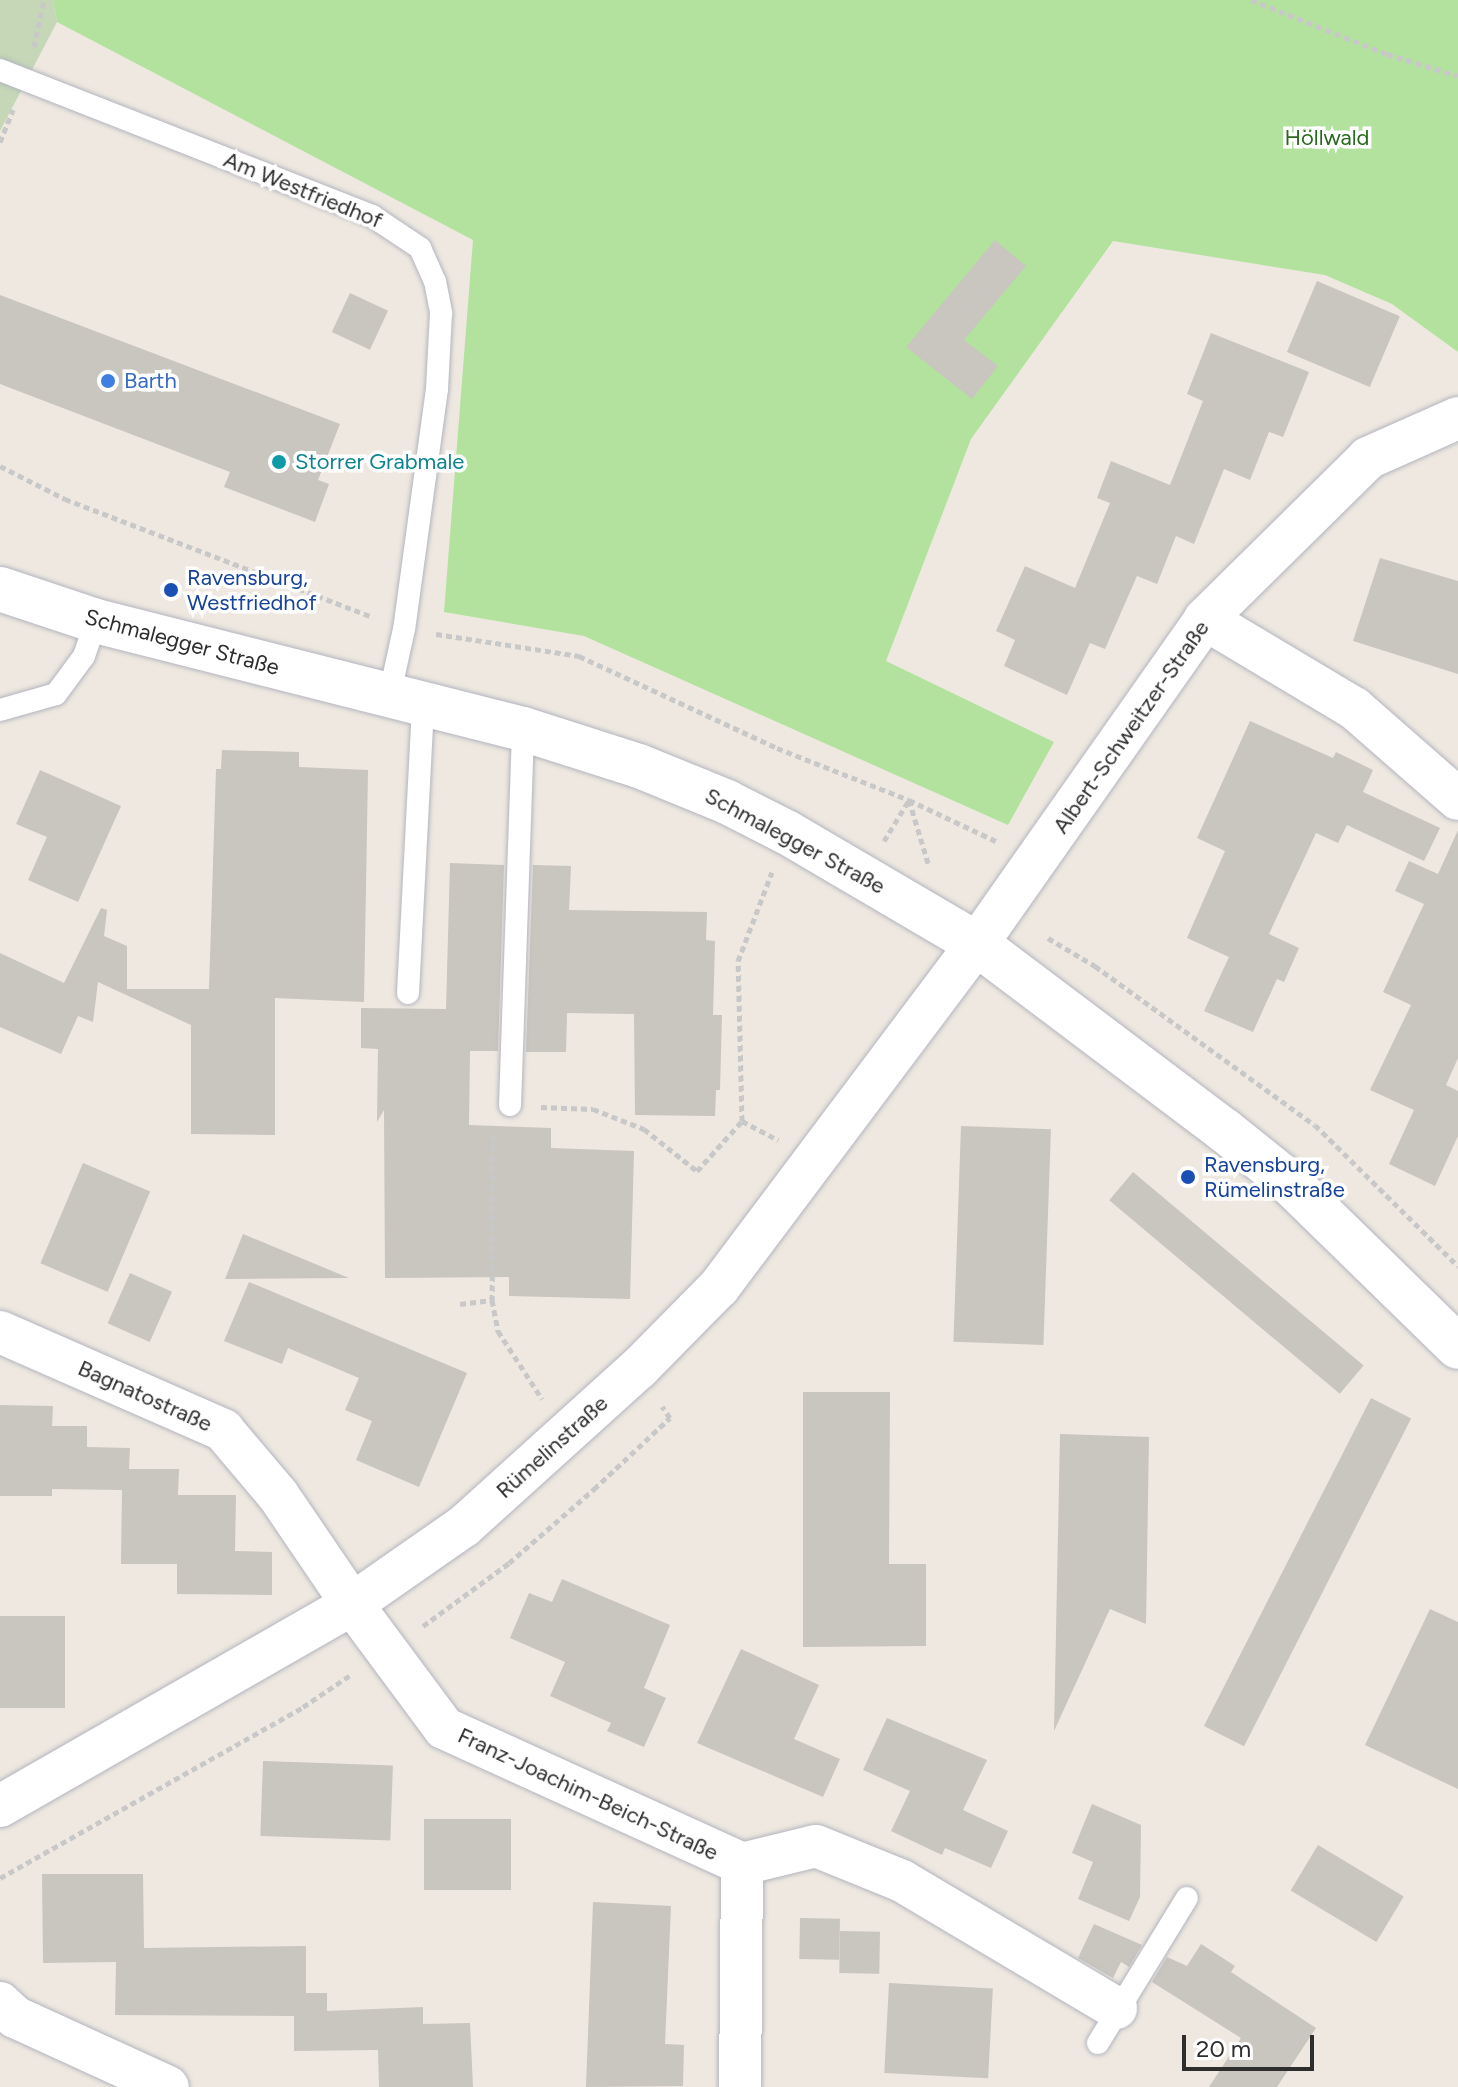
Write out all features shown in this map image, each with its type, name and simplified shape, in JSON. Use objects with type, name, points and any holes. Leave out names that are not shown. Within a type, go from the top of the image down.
[{"type":"street","name":"Albert-Schweitzer-Straße","points":[[988,928],[1205,619],[1368,458],[1458,418]]},
{"type":"street","name":"Schmalegger Straße","points":[[0,589],[96,621],[523,729],[639,766],[727,802],[864,875],[988,928],[1077,1017],[1289,1182],[1458,1347]]},
{"type":"street","points":[[1205,619],[1354,708],[1458,799]]},
{"type":"street","name":"Rümelinstraße","points":[[0,1806],[352,1604],[464,1526],[570,1433],[719,1287],[988,928]]},
{"type":"street","name":"Bagnatostraße","points":[[0,1332],[223,1430],[245,1451],[278,1495],[352,1604]]},
{"type":"street","name":"Franz-Joachim-Beich-Straße","points":[[352,1604],[444,1728],[742,1864],[816,1846],[902,1881],[1107,2025]]},
{"type":"street","name":"Franz-Joachim-Beich-Straße","points":[[740,2087],[742,1864]]},
{"type":"street","points":[[0,2003],[15,2017],[168,2087]]},
{"type":"lane","name":"Am Westfriedhof","points":[[0,70],[372,216],[420,248],[435,281],[441,313],[437,389],[404,629],[408,993]]},
{"type":"lane","points":[[0,710],[56,694],[84,656],[96,621]]},
{"type":"lane","points":[[510,1105],[523,729]]},
{"type":"lane","points":[[1107,2025],[1187,1898]]},
{"type":"path","points":[[25,80],[44,0]]},
{"type":"path","points":[[1251,0],[1387,54],[1458,76]]},
{"type":"path","points":[[0,466],[65,499],[404,629],[579,656],[777,748],[909,800],[1037,860]]},
{"type":"path","points":[[909,800],[929,866]]},
{"type":"path","points":[[570,1433],[531,1386],[498,1331],[492,1300],[493,1129],[510,1105],[593,1109],[644,1129],[697,1171],[742,1121],[738,961],[772,872]]},
{"type":"path","points":[[988,928],[1095,966],[1315,1125],[1458,1266]]},
{"type":"path","points":[[742,1121],[814,1160]]},
{"type":"path","points":[[460,1304],[492,1300]]},
{"type":"green space","points":[[0,0],[53,0],[57,22],[0,131]]},
{"type":"green space","name":"Höllwald","points":[[53,0],[1458,0],[1458,352],[1392,304],[1325,275],[1113,241],[971,439],[886,661],[1054,742],[1008,825],[584,636],[444,612],[473,240],[57,22]]},
{"type":"building","points":[[995,240],[1026,266],[964,340],[998,366],[972,399],[906,347]]},
{"type":"building","points":[[1317,281],[1400,316],[1370,387],[1287,352]]},
{"type":"building","points":[[350,293],[388,311],[370,350],[332,332]]},
{"type":"building","points":[[0,295],[340,424],[318,480],[329,484],[315,522],[224,487],[230,472],[0,384]]},
{"type":"building","points":[[1211,333],[1309,372],[1283,437],[1269,432],[1250,480],[1224,469],[1194,544],[1176,536],[1157,584],[1137,576],[1105,649],[1090,643],[1067,695],[1004,666],[1015,640],[996,631],[1025,566],[1075,588],[1110,503],[1097,498],[1111,461],[1170,485],[1203,401],[1187,394]]},
{"type":"building","points":[[1380,558],[1458,581],[1458,674],[1353,641]]},
{"type":"building","points":[[1250,721],[1333,758],[1336,752],[1373,770],[1363,792],[1440,828],[1424,861],[1347,825],[1338,843],[1316,833],[1269,934],[1299,948],[1284,982],[1277,979],[1253,1032],[1204,1011],[1229,957],[1187,938],[1225,851],[1197,838]]},
{"type":"building","points":[[222,750],[299,752],[299,767],[368,770],[364,1002],[275,998],[275,1135],[191,1134],[191,1025],[98,982],[93,1022],[78,1016],[61,1054],[0,1027],[0,953],[64,983],[101,908],[107,910],[104,936],[127,946],[127,989],[209,989],[216,769],[221,769]]},
{"type":"building","points":[[40,770],[121,806],[78,902],[28,880],[47,837],[16,824]]},
{"type":"building","points":[[1458,830],[1458,1058],[1446,1085],[1458,1091],[1458,1136],[1435,1186],[1389,1164],[1414,1110],[1370,1090],[1411,1005],[1383,992],[1424,904],[1395,891],[1409,861],[1438,874]]},
{"type":"building","points":[[450,863],[504,865],[498,1051],[470,1051],[469,1125],[551,1128],[551,1148],[634,1151],[630,1299],[509,1296],[509,1277],[385,1278],[384,1110],[377,1122],[378,1049],[361,1048],[361,1008],[446,1009]]},
{"type":"building","points":[[533,865],[571,866],[569,910],[707,912],[706,940],[715,941],[713,1015],[722,1015],[720,1090],[716,1090],[715,1116],[635,1115],[634,1014],[567,1013],[566,1052],[526,1052]]},
{"type":"building","points":[[961,1126],[1051,1129],[1043,1345],[953,1342]]},
{"type":"building","points":[[83,1163],[150,1192],[108,1292],[40,1263]]},
{"type":"building","points":[[1133,1172],[1364,1365],[1340,1394],[1109,1200]]},
{"type":"building","points":[[243,1234],[349,1278],[225,1279]]},
{"type":"building","points":[[130,1273],[172,1292],[150,1342],[108,1323]]},
{"type":"building","points":[[249,1282],[467,1373],[419,1487],[356,1460],[372,1421],[345,1410],[359,1378],[288,1348],[282,1364],[224,1341]]},
{"type":"building","points":[[803,1392],[890,1392],[889,1564],[926,1564],[926,1646],[803,1647]]},
{"type":"building","points":[[1371,1398],[1411,1418],[1244,1746],[1204,1726]]},
{"type":"building","points":[[0,1405],[53,1406],[52,1426],[87,1426],[87,1447],[130,1448],[129,1469],[179,1469],[178,1495],[236,1495],[235,1551],[272,1552],[272,1595],[177,1594],[177,1564],[121,1564],[122,1490],[52,1489],[52,1496],[0,1496]]},
{"type":"building","points":[[1060,1434],[1149,1437],[1146,1624],[1110,1609],[1054,1731]]},
{"type":"building","points":[[562,1579],[670,1625],[644,1688],[666,1698],[644,1747],[607,1731],[611,1723],[550,1696],[565,1662],[510,1638],[529,1593],[552,1602]]},
{"type":"building","points":[[1430,1609],[1458,1622],[1458,1789],[1365,1745]]},
{"type":"building","points":[[0,1616],[65,1616],[65,1708],[0,1708]]},
{"type":"building","points":[[741,1649],[819,1685],[794,1739],[840,1759],[823,1797],[697,1743]]},
{"type":"building","points":[[887,1718],[987,1760],[963,1810],[1008,1831],[991,1868],[945,1848],[942,1855],[891,1831],[910,1791],[863,1770]]},
{"type":"building","points":[[263,1761],[393,1766],[390,1840],[260,1836]]},
{"type":"building","points":[[1092,1804],[1141,1825],[1140,1897],[1129,1921],[1078,1899],[1093,1862],[1072,1853]]},
{"type":"building","points":[[424,1819],[511,1819],[511,1890],[424,1890]]},
{"type":"building","points":[[1318,1845],[1404,1897],[1376,1942],[1291,1890]]},
{"type":"building","points":[[42,1874],[143,1874],[144,1948],[306,1946],[306,1993],[327,1993],[327,2011],[423,2007],[423,2024],[470,2023],[473,2087],[379,2087],[378,2050],[294,2051],[294,2016],[115,2015],[116,1962],[43,1963]]},
{"type":"building","points":[[593,1902],[671,1906],[665,2044],[684,2045],[683,2086],[586,2087]]},
{"type":"building","points":[[800,1918],[840,1919],[839,1960],[799,1959]]},
{"type":"building","points":[[1094,1924],[1142,1945],[1129,1967],[1121,1962],[1113,1978],[1078,1958]]},
{"type":"building","points":[[840,1931],[880,1932],[879,1974],[839,1973]]},
{"type":"building","points":[[1201,1944],[1235,1966],[1231,1972],[1316,2028],[1277,2087],[1209,2087],[1241,2038],[1152,1982],[1167,1957],[1187,1966]]},
{"type":"building","points":[[889,1983],[993,1988],[988,2078],[884,2073]]},
{"type":"place","name":"Barth","points":[[108,381]]},
{"type":"place","name":"Storrer Grabmale","points":[[279,462]]},
{"type":"place","name":"Ravensburg, Westfriedhof","points":[[171,590]]},
{"type":"place","name":"Ravensburg, Rümelinstraße","points":[[1188,1177]]}]
